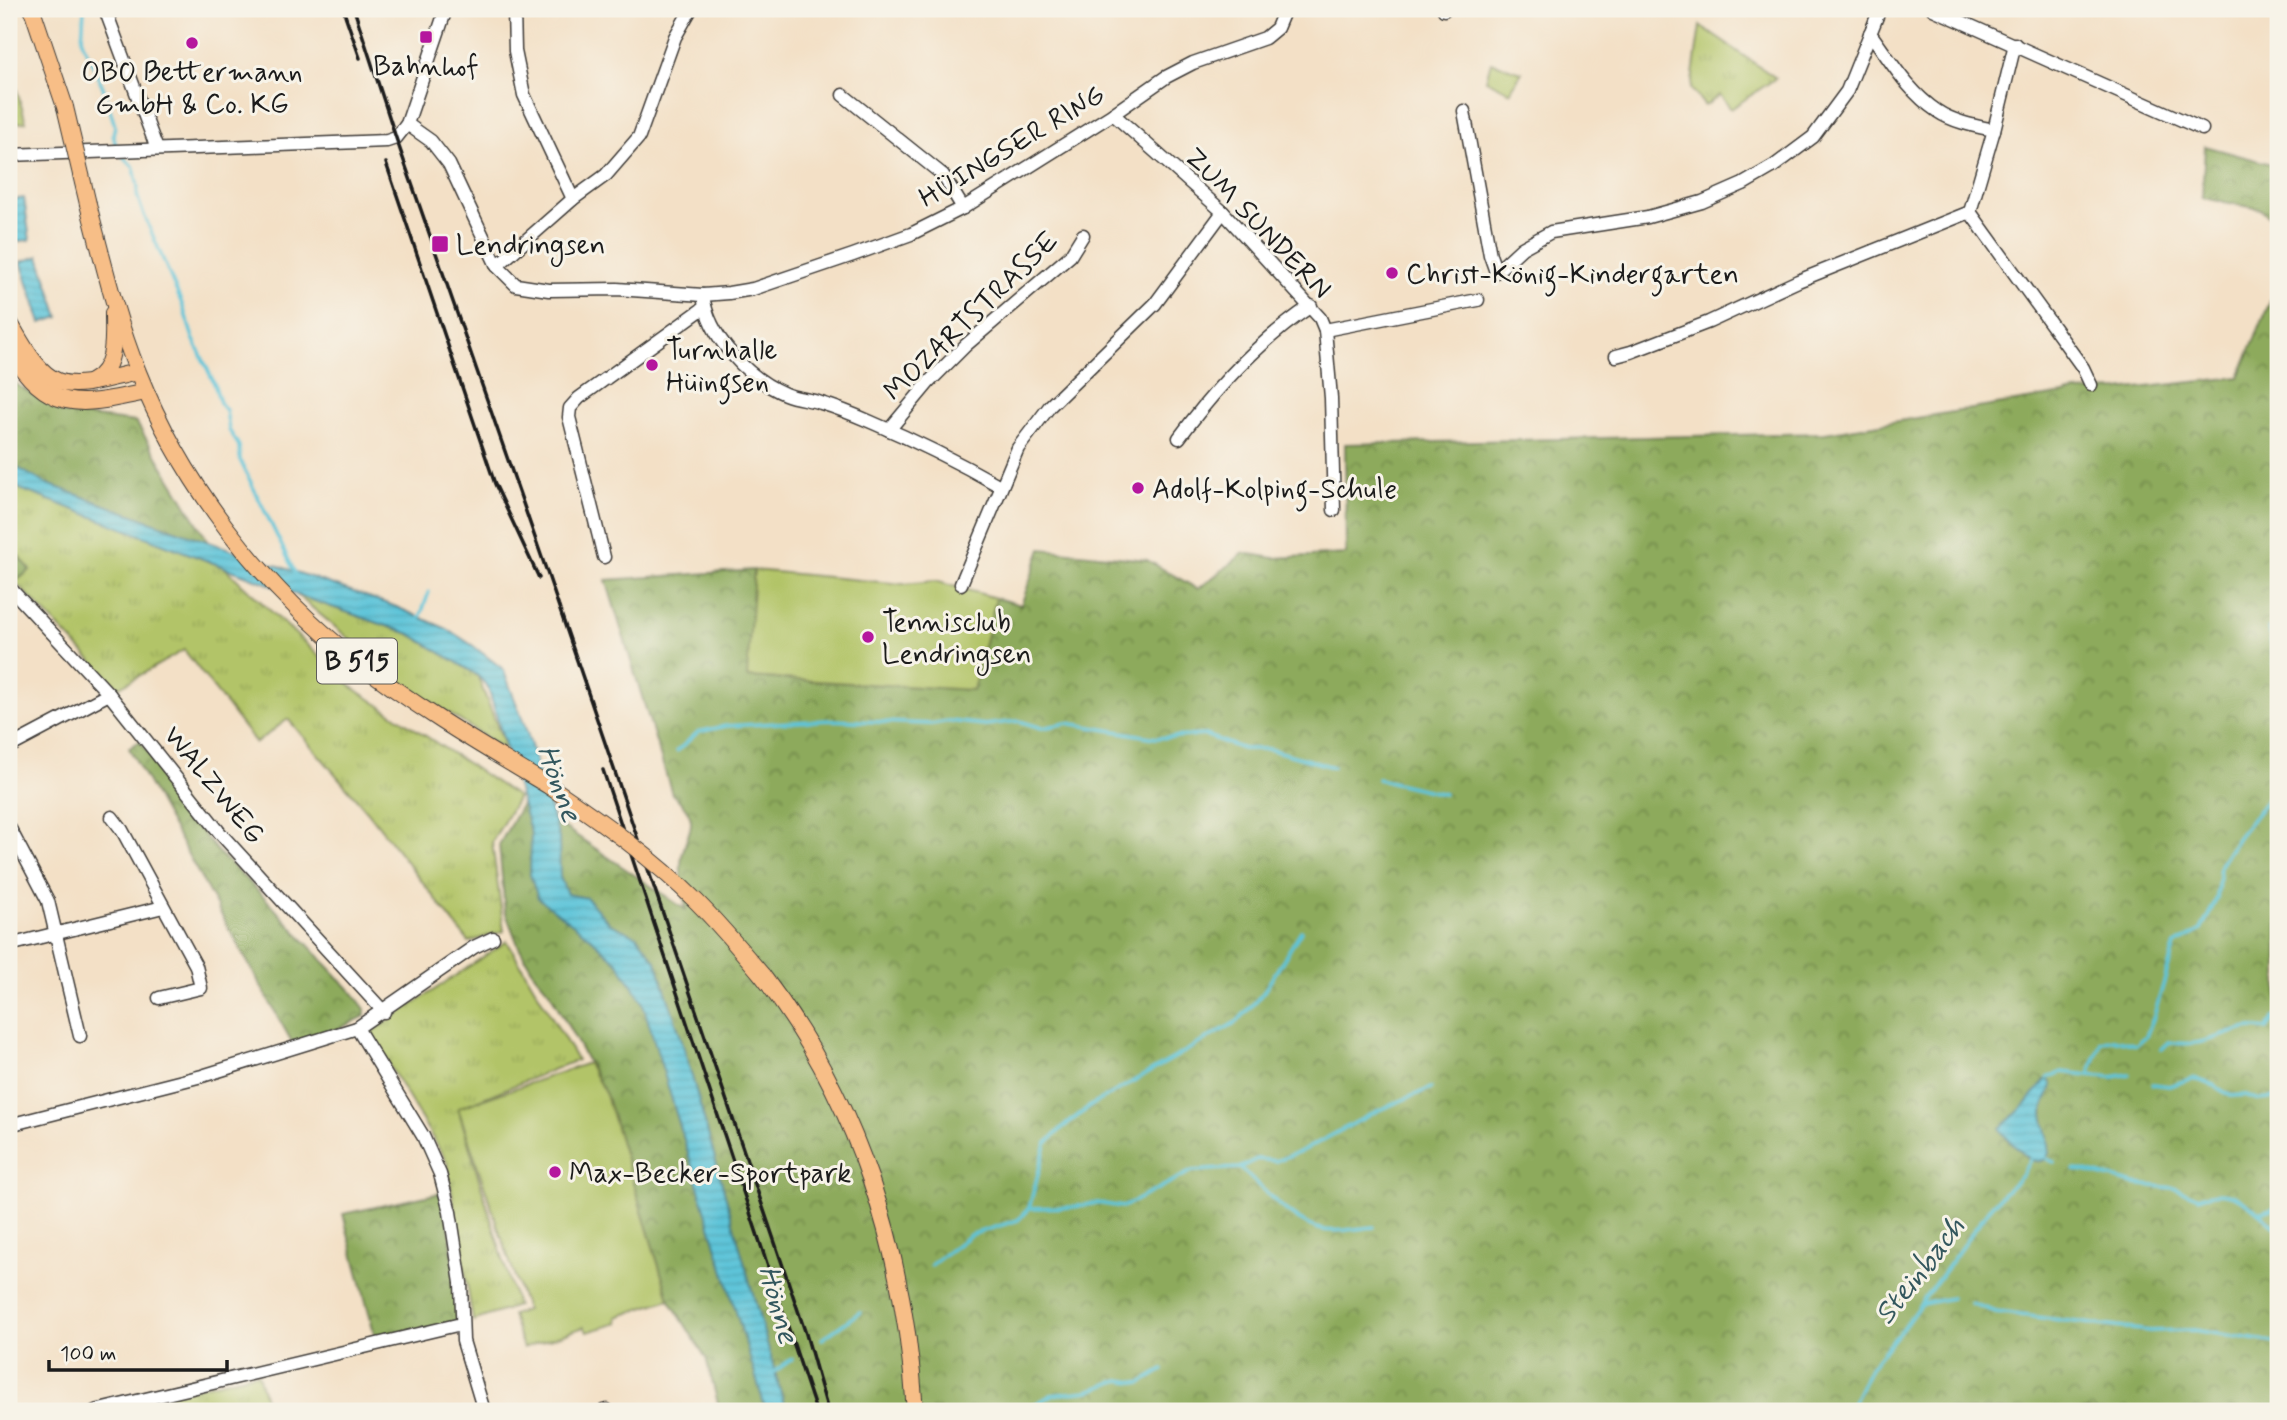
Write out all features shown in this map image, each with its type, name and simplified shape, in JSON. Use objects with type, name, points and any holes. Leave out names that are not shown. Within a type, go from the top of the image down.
[{"type":"main road","name":"B 515","points":[[32,9],[65,107],[113,300],[137,372],[162,426],[183,461],[249,557],[311,621],[394,689],[453,729],[549,786],[644,855],[697,902],[762,975],[813,1050],[849,1122],[869,1170],[897,1268],[915,1411]]},
{"type":"main road","name":"B 515","points":[[88,384],[104,372],[112,354],[113,300]]},
{"type":"main road","points":[[9,321],[32,359],[52,379],[73,386],[137,372]]},
{"type":"main road","points":[[9,349],[36,385],[58,399],[87,403],[146,392]]},
{"type":"street","points":[[105,9],[157,149]]},
{"type":"street","points":[[9,155],[221,149],[387,141],[396,138],[407,124],[446,9]]},
{"type":"street","points":[[514,9],[514,51],[524,94],[573,200]]},
{"type":"street","points":[[407,124],[432,141],[449,164],[497,267],[573,200],[606,175],[639,137],[675,37],[691,9]]},
{"type":"street","name":"HÜINGSER RING","points":[[497,267],[516,285],[549,290],[617,289],[704,301],[803,273],[911,233],[963,208],[1113,114],[1166,77],[1193,63],[1265,37],[1277,28],[1286,9]]},
{"type":"street","points":[[1464,111],[1490,255],[1496,272],[1522,248],[1551,232],[1676,210],[1724,194],[1774,166],[1813,137],[1847,91],[1880,9]]},
{"type":"street","points":[[1933,9],[2202,129]]},
{"type":"street","points":[[1870,33],[1911,89],[1939,113],[1993,130]]},
{"type":"street","points":[[1970,212],[2015,44]]},
{"type":"street","points":[[843,95],[943,175],[963,208]]},
{"type":"street","name":"ZUM SUNDERN","points":[[1113,114],[1223,212],[1320,318],[1325,330],[1331,398],[1334,510]]},
{"type":"street","points":[[961,584],[1018,448],[1050,407],[1155,304],[1223,212]]},
{"type":"street","points":[[1616,356],[1709,322],[1798,281],[1970,212]]},
{"type":"street","points":[[1970,212],[2083,368],[2091,385]]},
{"type":"street","name":"MOZARTSTRASSE","points":[[889,430],[929,382],[966,345],[1070,256],[1083,234]]},
{"type":"street","points":[[1325,330],[1478,300]]},
{"type":"street","points":[[604,557],[569,417],[570,408],[579,398],[704,301]]},
{"type":"street","name":"MOZARTSTRASSE","points":[[704,301],[726,348],[747,370],[783,393],[818,402],[889,430],[942,453],[1000,486]]},
{"type":"street","points":[[1179,438],[1205,402],[1250,357],[1292,319],[1311,306]]},
{"type":"street","name":"WALZWEG","points":[[9,587],[108,694],[220,833],[384,1012]]},
{"type":"street","points":[[9,747],[108,694]]},
{"type":"street","points":[[113,817],[196,966],[201,988],[159,998]]},
{"type":"street","points":[[9,827],[48,901],[54,936],[80,1036]]},
{"type":"street","points":[[9,946],[163,906]]},
{"type":"street","points":[[9,1125],[202,1076],[357,1028],[384,1012],[474,947],[493,939]]},
{"type":"street","points":[[357,1028],[424,1136],[436,1164],[452,1224],[461,1283],[463,1341],[484,1411]]},
{"type":"street","points":[[95,1411],[461,1324]]},
{"type":"green space","points":[[1700,26],[1776,78],[1731,109],[1720,95],[1705,106],[1691,89]]},
{"type":"green space","points":[[1491,62],[1522,72],[1510,92],[1486,80]]},
{"type":"green space","points":[[9,63],[26,122],[9,124]]},
{"type":"green space","points":[[2205,146],[2278,166],[2278,224],[2261,209],[2202,198]]},
{"type":"green space","points":[[2278,282],[2278,1411],[720,1411],[706,1358],[669,1299],[606,1095],[549,991],[535,975],[519,947],[505,911],[499,845],[524,800],[686,910],[681,865],[691,821],[683,804],[672,794],[606,580],[754,570],[748,677],[973,690],[996,598],[1021,605],[1041,549],[1147,560],[1198,589],[1244,553],[1274,558],[1346,554],[1345,444],[1825,433],[2076,392],[2239,377]]},
{"type":"green space","points":[[9,371],[16,384],[62,413],[136,422],[224,567],[9,484]]},
{"type":"green space","points":[[9,484],[224,567],[352,687],[518,797],[492,842],[504,931],[469,942],[367,811],[288,719],[256,743],[184,650],[118,688],[15,582],[30,569],[9,545]]},
{"type":"green space","points":[[9,545],[30,570],[15,582],[9,575]]},
{"type":"green space","name":"Tennisclub Lendringsen","points":[[754,570],[903,584],[935,581],[996,598],[973,690],[747,677]]},
{"type":"green space","points":[[297,595],[410,634],[477,675],[507,751],[402,683]]},
{"type":"green space","points":[[140,741],[176,790],[182,808],[217,851],[263,896],[352,992],[365,1009],[365,1016],[340,1028],[293,1044],[129,748]]},
{"type":"green space","points":[[507,941],[577,1060],[458,1108],[517,1306],[473,1321],[447,1162],[370,1033]]},
{"type":"green space","name":"Max-Becker-Sportpark","points":[[588,1063],[606,1095],[669,1299],[617,1317],[618,1323],[587,1332],[584,1327],[523,1348],[512,1315],[526,1310],[458,1108]]},
{"type":"green space","points":[[445,1192],[461,1324],[377,1344],[343,1214]]},
{"type":"green space","points":[[258,1373],[268,1411],[95,1411]]},
{"type":"water","points":[[24,198],[30,240],[13,242],[9,200]]},
{"type":"water","points":[[39,256],[59,317],[41,323],[21,262]]},
{"type":"water","points":[[9,463],[45,483],[394,606],[447,629],[503,669],[525,726],[559,838],[560,877],[567,894],[587,898],[610,924],[637,936],[656,961],[681,1037],[786,1411],[766,1411],[642,1001],[618,963],[592,939],[538,898],[530,875],[531,834],[488,687],[477,675],[410,634],[297,595],[15,487],[9,483]]},
{"type":"water","points":[[2048,1078],[2052,1085],[2043,1116],[2049,1154],[2046,1159],[2035,1161],[2012,1143],[2000,1128]]},
{"type":"waterway","points":[[84,9],[82,41],[103,87],[115,126],[113,134],[116,146]]},
{"type":"waterway","points":[[120,153],[134,168],[137,195],[142,210],[220,403],[226,410],[229,430],[239,446],[240,460],[296,575]]},
{"type":"waterway","points":[[419,620],[429,592]]},
{"type":"waterway","points":[[2269,629],[2278,679]]},
{"type":"waterway","points":[[677,751],[698,732],[726,726],[830,720],[931,724],[949,721],[985,725],[1019,721],[1042,728],[1067,723],[1156,738],[1205,735],[1243,749],[1269,749],[1333,767]]},
{"type":"waterway","points":[[1378,779],[1444,794]]},
{"type":"waterway","name":"Steinbach","points":[[2048,1078],[2062,1072],[2089,1075],[2101,1042],[2113,1039],[2136,1045],[2146,1036],[2175,945],[2201,930],[2217,898],[2220,865],[2278,786]]},
{"type":"waterway","points":[[1029,1208],[1046,1144],[1092,1105],[1238,1021],[1263,993],[1301,931]]},
{"type":"waterway","points":[[2162,1049],[2169,1042],[2199,1042],[2248,1028],[2267,1029],[2278,1015]]},
{"type":"waterway","points":[[2089,1075],[2113,1077],[2129,1074]]},
{"type":"waterway","points":[[2153,1084],[2169,1086],[2193,1078],[2213,1085],[2231,1096],[2246,1095],[2259,1100],[2278,1098]]},
{"type":"waterway","points":[[931,1265],[970,1235],[1018,1220],[1029,1208],[1073,1207],[1097,1203],[1123,1207],[1192,1171],[1239,1168],[1257,1159],[1276,1161],[1306,1149],[1379,1110],[1431,1088]]},
{"type":"waterway","points":[[2047,1159],[2054,1162]]},
{"type":"waterway","name":"Steinbach","points":[[1849,1411],[1870,1368],[1903,1328],[1992,1205],[2021,1176],[2030,1160]]},
{"type":"waterway","points":[[1240,1168],[1290,1213],[1313,1227],[1336,1231],[1374,1227]]},
{"type":"waterway","points":[[2074,1170],[2134,1184],[2174,1188],[2199,1198],[2224,1193],[2238,1198],[2259,1213],[2278,1207]]},
{"type":"waterway","points":[[2259,1213],[2278,1229]]},
{"type":"waterway","points":[[1922,1304],[1951,1298]]},
{"type":"waterway","points":[[1971,1303],[1996,1312],[2149,1331],[2194,1330],[2278,1343]]},
{"type":"waterway","points":[[822,1339],[860,1312]]},
{"type":"waterway","points":[[771,1374],[792,1359]]},
{"type":"waterway","points":[[1024,1411],[1051,1395],[1088,1391],[1120,1380],[1141,1383],[1163,1370]]},
{"type":"railway","points":[[343,9],[360,58]]},
{"type":"railway","points":[[354,9],[806,1334],[828,1411]]},
{"type":"railway","points":[[386,163],[495,484],[539,578]]},
{"type":"railway","points":[[603,770],[816,1411]]},
{"type":"place","name":"Bahnhof","points":[[426,37]]},
{"type":"place","name":"OBO Bettermann GmbH & Co. KG","points":[[192,43]]},
{"type":"place","name":"Lendringsen","points":[[440,244]]},
{"type":"place","name":"Christ-König-Kindergarten","points":[[1392,273]]},
{"type":"place","name":"Turnhalle Hüingsen","points":[[652,365]]},
{"type":"place","name":"Adolf-Kolping-Schule","points":[[1138,488]]},
{"type":"place","name":"Tennisclub Lendringsen","points":[[868,637]]},
{"type":"place","name":"Max-Becker-Sportpark","points":[[555,1172]]},
{"type":"water label","name":"Hönne","points":[[560,783]]},
{"type":"water label","name":"Hönne","points":[[779,1304]]}]
